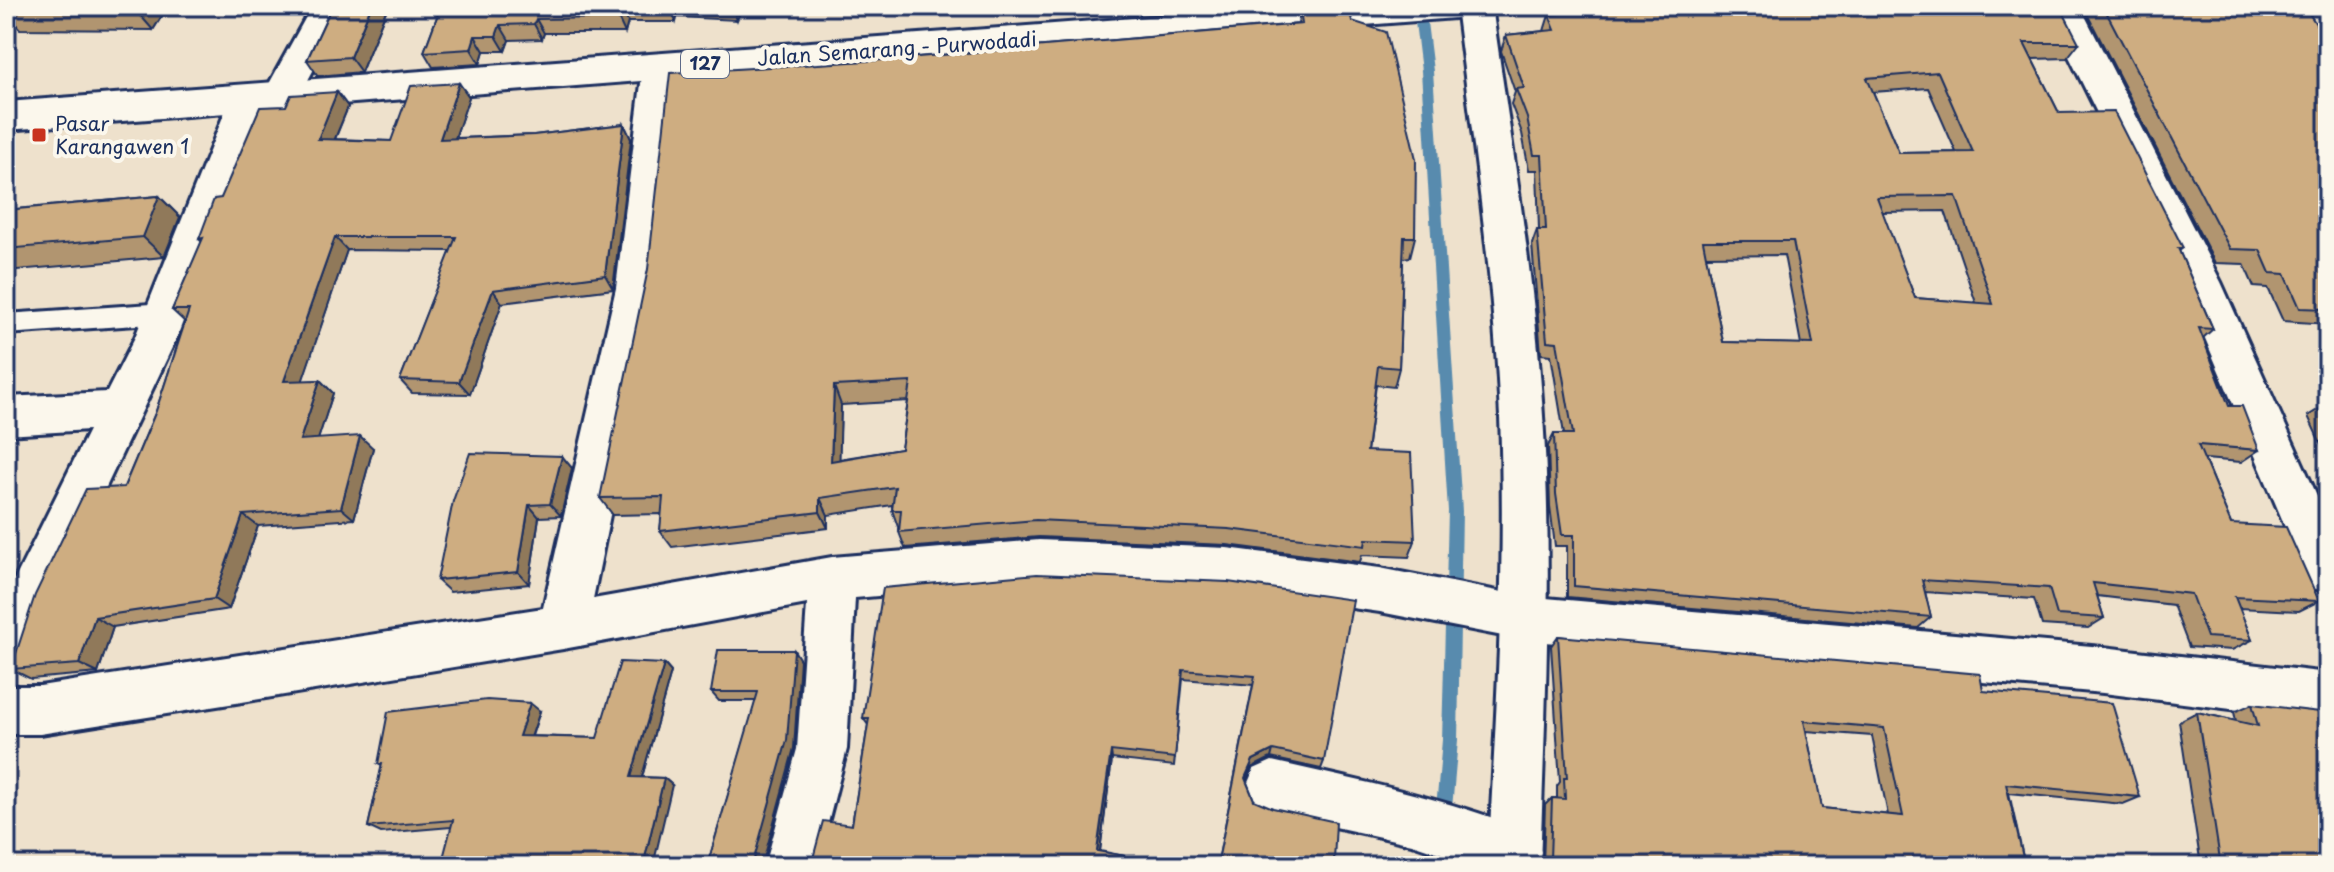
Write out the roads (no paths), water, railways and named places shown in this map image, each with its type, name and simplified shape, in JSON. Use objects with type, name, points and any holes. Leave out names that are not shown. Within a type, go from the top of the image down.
[{"type":"street","points":[[6,647],[123,410],[265,98],[330,6]]},
{"type":"street","points":[[2062,6],[2201,282],[2328,572]]},
{"type":"street","points":[[1272,787],[1412,818],[1506,853],[1501,614],[1518,359],[1512,286],[1442,8]]},
{"type":"street","name":"Jalan Semarang - Purwodadi","points":[[6,116],[1442,8]]},
{"type":"street","points":[[563,627],[636,288],[661,67]]},
{"type":"street","points":[[6,416],[123,410]]},
{"type":"street","points":[[6,710],[40,710],[563,627],[832,578],[1039,561],[1227,569],[1501,614],[2103,670],[2328,697]]},
{"type":"street","points":[[791,866],[822,749],[832,578]]},
{"type":"lane","points":[[6,324],[166,313]]},
{"type":"waterway","points":[[1419,6],[1427,71],[1455,511],[1450,740],[1439,866]]},
{"type":"place","name":"Pasar Karangawen 1","points":[[39,135]]}]
